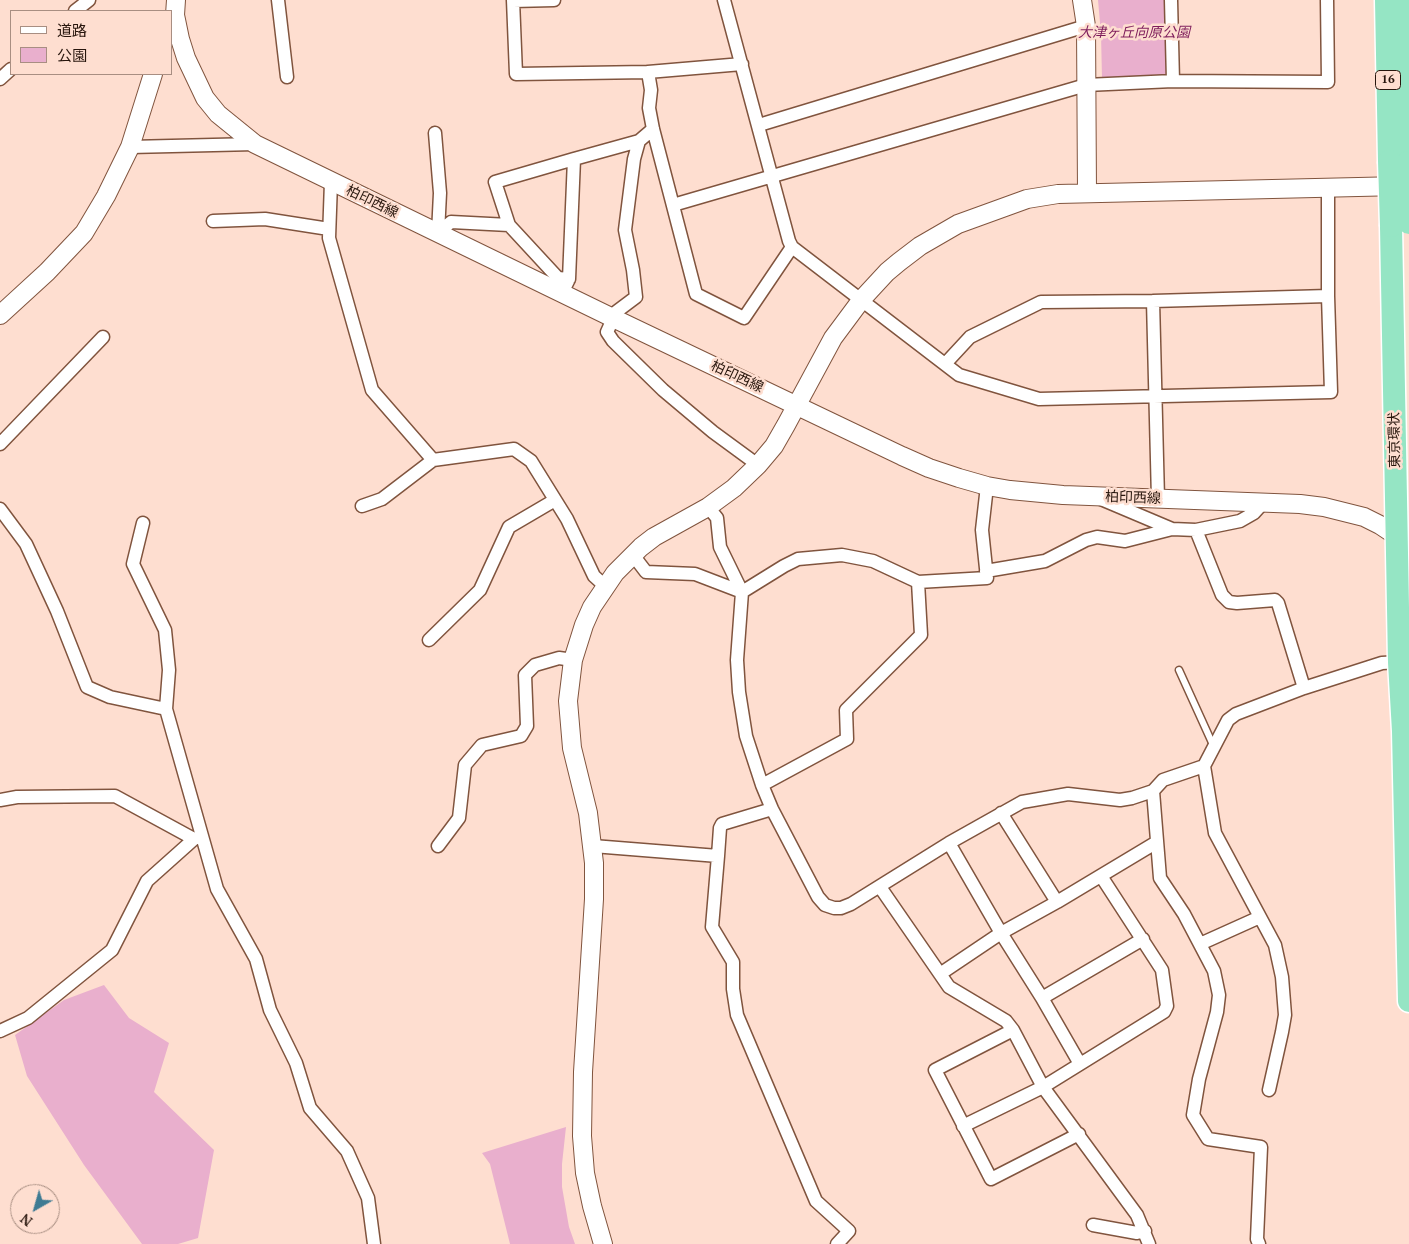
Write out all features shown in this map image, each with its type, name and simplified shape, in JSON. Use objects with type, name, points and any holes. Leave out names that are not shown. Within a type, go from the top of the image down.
[{"type":"highway","name":"東京環状","points":[[1386,0],[1398,162],[1400,224],[1403,543],[1399,662],[1403,730],[1409,1001]]},
{"type":"highway","name":"東京環状","points":[[1398,162],[1404,0]]},
{"type":"street","points":[[75,10],[89,0]]},
{"type":"street","points":[[278,0],[287,77]]},
{"type":"street","points":[[554,0],[513,1],[516,74],[648,72],[742,64]]},
{"type":"street","points":[[724,0],[792,247],[959,375],[1039,399],[1331,392],[1328,296],[1328,188]]},
{"type":"street","points":[[1082,0],[1086,26],[1087,193]]},
{"type":"street","points":[[1171,0],[1173,81]]},
{"type":"street","points":[[673,205],[1086,85],[1173,81],[1328,82],[1327,0]]},
{"type":"street","name":"柏印西線","points":[[174,13],[186,58],[205,98],[218,114],[254,144],[438,233],[566,286],[613,318],[930,468],[987,486],[1028,492],[1300,504],[1344,511],[1364,517],[1380,525],[1403,543]]},
{"type":"street","points":[[759,125],[1086,26]]},
{"type":"street","points":[[0,79],[10,70]]},
{"type":"street","points":[[648,72],[651,90],[649,108],[653,130],[696,294],[744,318],[792,247]]},
{"type":"street","points":[[0,315],[47,272],[84,233],[106,196],[130,147],[153,75]]},
{"type":"street","points":[[566,286],[509,226],[495,182],[639,141],[653,130]]},
{"type":"street","points":[[435,133],[440,193],[438,233]]},
{"type":"street","points":[[639,141],[634,159],[625,230],[636,297],[616,312],[607,332],[663,390],[713,432],[758,465]]},
{"type":"street","points":[[130,147],[254,144]]},
{"type":"street","points":[[566,286],[574,159]]},
{"type":"street","points":[[331,182],[329,238],[372,390],[433,460]]},
{"type":"street","points":[[603,1244],[585,1173],[582,1136],[584,1062],[594,899],[593,846],[588,813],[572,748],[568,716],[569,685],[573,660],[584,625],[605,586],[621,566],[633,555],[666,530],[708,507],[734,488],[758,465],[774,446],[829,344],[862,299],[899,262],[920,246],[958,224],[1027,199],[1058,194],[1409,185]]},
{"type":"street","points":[[213,221],[265,219],[329,229]]},
{"type":"street","points":[[438,233],[451,222],[509,226]]},
{"type":"street","points":[[945,364],[970,337],[1041,302],[1328,296]]},
{"type":"street","points":[[1153,301],[1158,499]]},
{"type":"street","points":[[0,444],[103,338]]},
{"type":"street","points":[[362,506],[382,499],[433,460],[514,449],[531,461],[567,519],[594,576],[605,586]]},
{"type":"street","points":[[742,592],[798,559],[842,555],[873,561],[918,582],[987,578],[982,530],[987,486]]},
{"type":"street","points":[[1094,496],[1172,529]]},
{"type":"street","points":[[429,640],[480,590],[509,528],[555,500]]},
{"type":"street","points":[[986,571],[1045,561],[1086,540],[1096,537],[1125,541],[1172,529],[1196,530],[1240,521],[1254,512],[1264,502]]},
{"type":"street","points":[[708,507],[717,518],[720,547],[742,592],[737,638],[739,692],[746,736],[772,809],[818,897],[825,905],[841,908],[851,904],[949,843],[1022,802],[1068,794],[1120,800],[1132,798],[1153,791],[1163,780],[1204,766]]},
{"type":"street","points":[[0,509],[26,544],[57,611],[87,687],[110,697],[166,709]]},
{"type":"street","points":[[142,523],[132,564],[165,630],[169,670],[166,709],[198,838],[217,889],[256,959],[270,1010],[296,1063],[310,1108],[347,1151],[368,1198],[374,1244]]},
{"type":"street","points":[[1196,530],[1222,595],[1229,602],[1275,600],[1278,603],[1304,688]]},
{"type":"street","points":[[633,555],[646,572],[695,574],[742,592]]},
{"type":"street","points":[[762,785],[847,739],[846,710],[922,636],[918,582]]},
{"type":"street","points":[[438,846],[459,818],[465,765],[482,744],[521,736],[527,726],[525,675],[535,665],[559,658],[573,660]]},
{"type":"street","points":[[1269,1090],[1282,1032],[1284,1002],[1282,977],[1275,945],[1215,832],[1204,766],[1228,720],[1236,714],[1304,688],[1382,663],[1399,662]]},
{"type":"street","points":[[1153,791],[1160,878],[1184,914],[1214,971],[1219,995],[1217,1012],[1199,1079],[1193,1115],[1208,1138],[1261,1148],[1257,1239],[1260,1244]]},
{"type":"street","points":[[0,800],[17,797],[115,796],[198,838]]},
{"type":"street","points":[[772,809],[722,824],[712,927],[733,962],[733,989],[737,1015],[816,1201],[850,1231],[837,1244]]},
{"type":"street","points":[[1001,813],[1057,902]]},
{"type":"street","points":[[0,1031],[28,1018],[112,950],[147,881],[198,838]]},
{"type":"street","points":[[940,974],[1001,933],[1102,876],[1157,842]]},
{"type":"street","points":[[949,843],[1080,1064]]},
{"type":"street","points":[[593,846],[718,856]]},
{"type":"street","points":[[963,1126],[1043,1087],[1164,1012],[1167,1006],[1162,970],[1144,939],[1102,876]]},
{"type":"street","points":[[880,887],[949,987],[1006,1021],[1013,1030],[1043,1087],[1137,1215],[1149,1244]]},
{"type":"street","points":[[1200,944],[1260,917]]},
{"type":"street","points":[[1042,998],[1144,939]]},
{"type":"street","points":[[1013,1030],[935,1070],[990,1179],[1079,1134]]},
{"type":"street","points":[[1094,1225],[1137,1233],[1145,1232]]},
{"type":"lane","points":[[1179,670],[1214,747]]},
{"type":"green space","name":"大津ヶ丘向原公園","points":[[1098,0],[1166,0],[1167,74],[1163,77],[1102,78]]},
{"type":"green space","points":[[104,985],[129,1018],[169,1043],[154,1092],[214,1150],[198,1238],[178,1244],[142,1244],[84,1165],[27,1076],[15,1035],[64,1000]]},
{"type":"green space","points":[[566,1127],[562,1164],[562,1187],[569,1227],[575,1244],[510,1244],[490,1164],[482,1153]]}]
